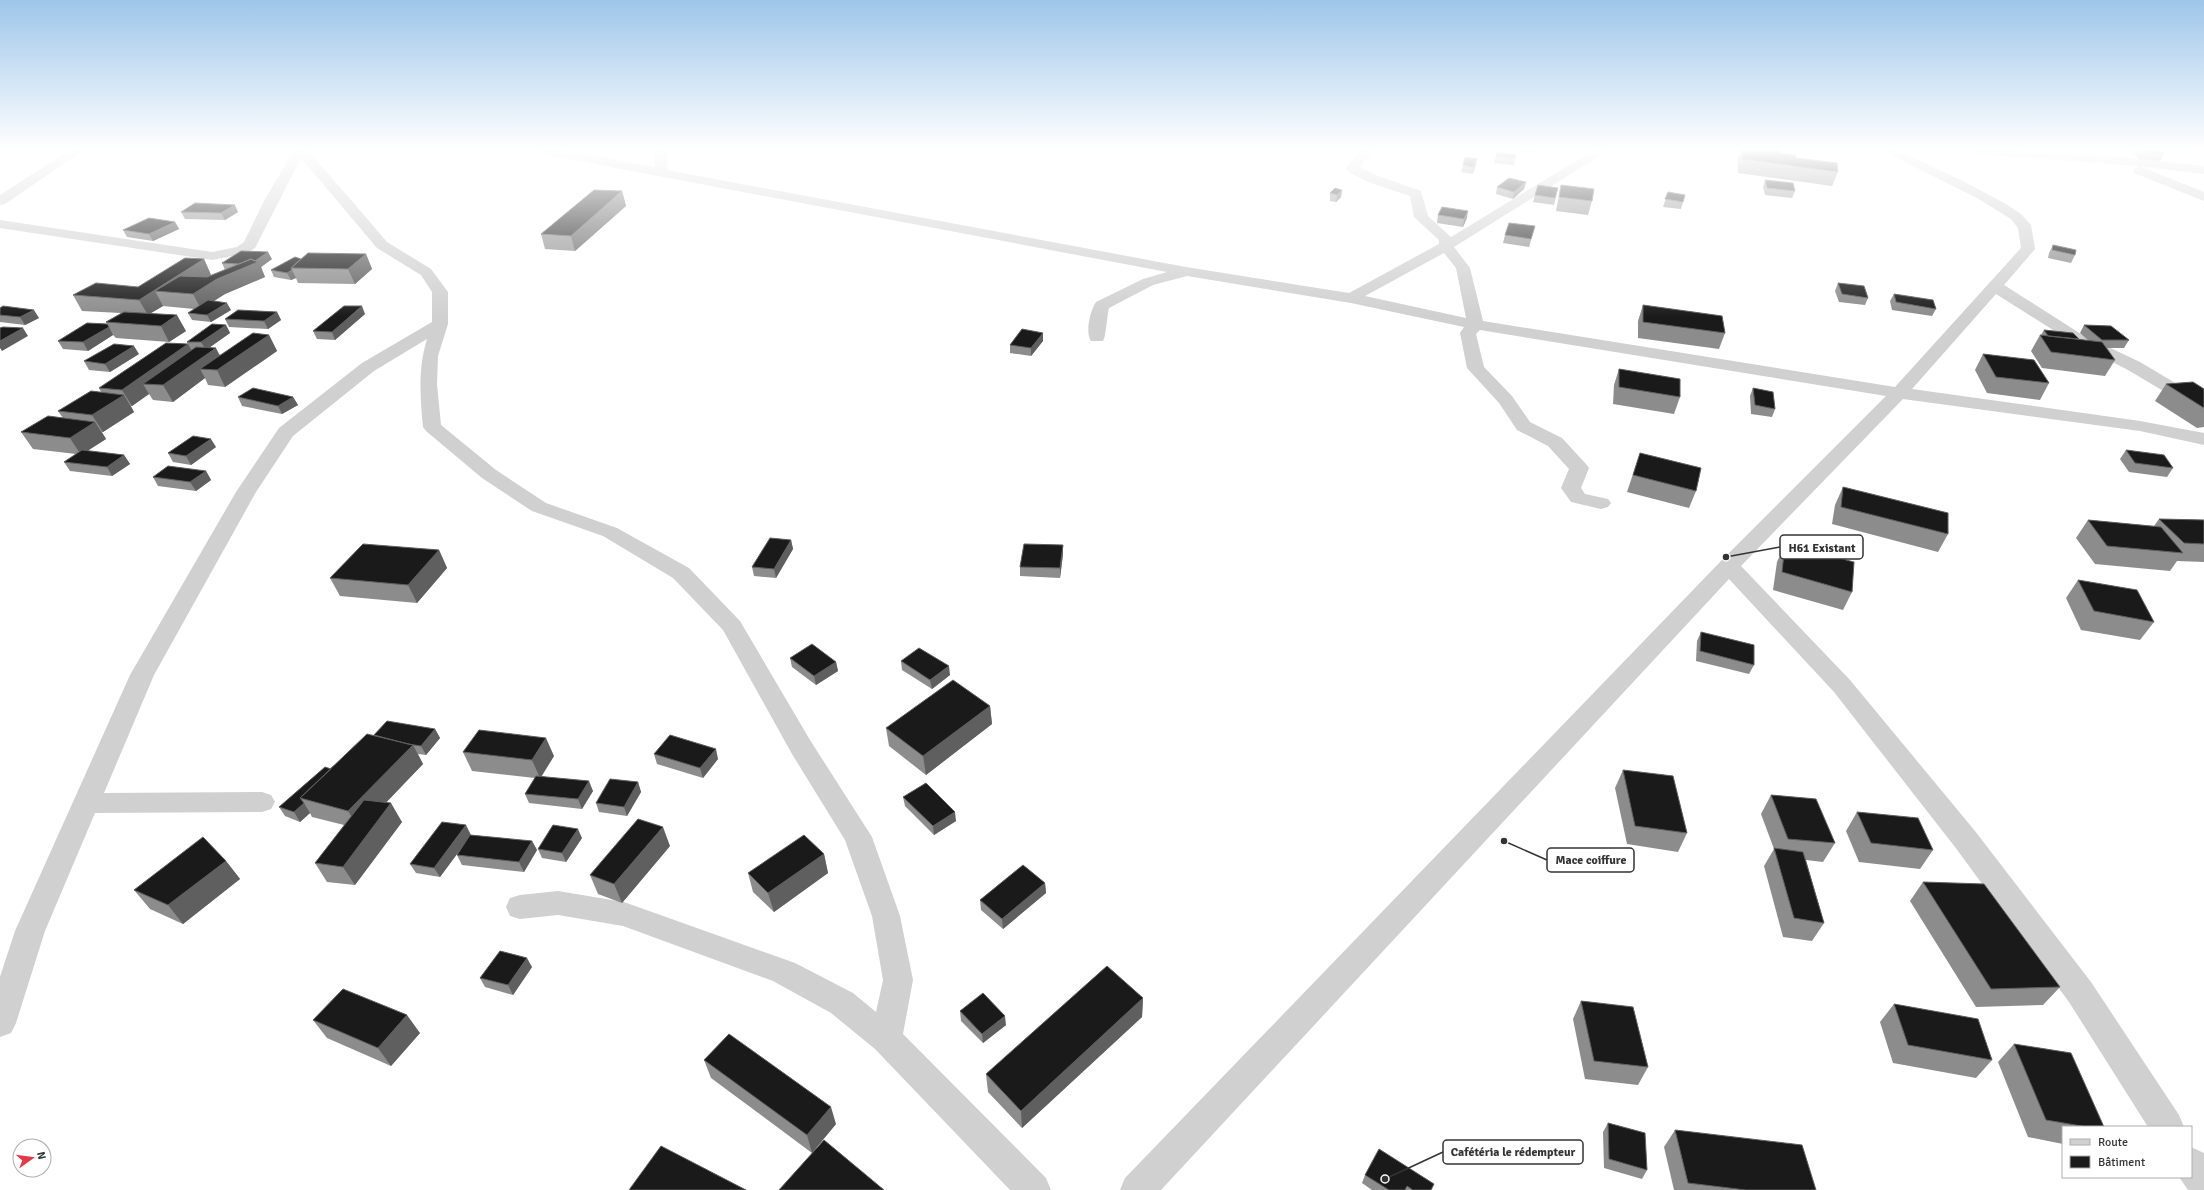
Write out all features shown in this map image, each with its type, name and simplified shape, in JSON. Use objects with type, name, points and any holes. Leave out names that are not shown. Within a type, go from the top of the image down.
[{"type":"street","points":[[0,224],[212,256],[242,250],[250,244],[269,206]]},
{"type":"street","points":[[348,206],[382,245],[426,272],[440,292],[440,324],[430,356],[428,384],[432,427],[489,474],[539,507],[610,532],[681,573],[732,626],[801,747],[858,837],[886,916],[898,980],[886,1039]]},
{"type":"street","points":[[835,206],[1186,271],[1351,298],[1468,326],[1900,393],[2140,426],[2204,438]]},
{"type":"street","points":[[1419,206],[1421,217],[1446,239],[1446,246],[1463,268],[1468,326],[1476,368],[1506,400],[1523,426],[1555,442],[1579,468],[1571,488],[1578,498],[1601,503]]},
{"type":"street","points":[[1351,298],[1446,246],[1512,206]]},
{"type":"street","points":[[1138,1190],[1729,566],[1900,393],[1996,286],[2028,249],[2024,225],[2010,213],[1998,206]]},
{"type":"street","points":[[1097,338],[1097,322],[1102,305],[1148,282],[1186,271]]},
{"type":"street","points":[[1996,286],[2075,337],[2134,366],[2176,390],[2204,402]]},
{"type":"street","points":[[0,1023],[30,931],[142,675],[246,492],[286,432],[368,367],[440,324]]},
{"type":"street","points":[[1729,566],[1842,686],[1965,839],[2080,992],[2166,1126]]},
{"type":"street","points":[[87,802],[262,802]]},
{"type":"street","points":[[520,907],[558,904],[624,914],[784,972],[842,1003],[886,1039],[1034,1190]]},
{"type":"street","points":[[2192,1166],[2204,1184]]},
{"type":"building","points":[[191,206],[234,206],[221,213],[181,212]]},
{"type":"building","points":[[575,206],[606,206],[571,236],[541,234]]},
{"type":"building","points":[[1442,207],[1468,211],[1464,219],[1438,215]]},
{"type":"building","points":[[149,218],[175,222],[149,234],[123,230]]},
{"type":"building","points":[[1509,223],[1535,226],[1531,239],[1505,235]]},
{"type":"building","points":[[2053,245],[2076,250],[2075,255],[2052,250]]},
{"type":"building","points":[[241,251],[268,252],[255,261],[251,259],[239,264],[222,263]]},
{"type":"building","points":[[308,253],[366,254],[348,269],[291,268]]},
{"type":"building","points":[[295,257],[301,259],[291,268],[292,270],[287,273],[271,270]]},
{"type":"building","points":[[185,258],[204,259],[139,300],[73,295],[96,283],[138,287]]},
{"type":"building","points":[[251,259],[258,262],[217,279],[193,294],[155,291],[180,276],[207,277]]},
{"type":"building","points":[[1838,283],[1864,286],[1868,298],[1842,294]]},
{"type":"building","points":[[1894,294],[1933,300],[1936,309],[1896,302]]},
{"type":"building","points":[[208,300],[227,303],[207,315],[188,313]]},
{"type":"building","points":[[1643,305],[1722,316],[1725,333],[1643,322]]},
{"type":"building","points":[[3,306],[34,310],[20,317],[0,315],[0,308]]},
{"type":"building","points":[[344,306],[362,306],[332,332],[313,331]]},
{"type":"building","points":[[238,310],[277,312],[264,321],[225,319]]},
{"type":"building","points":[[124,312],[177,315],[161,326],[106,322]]},
{"type":"building","points":[[87,323],[107,324],[109,327],[83,342],[58,341]]},
{"type":"building","points":[[212,324],[226,325],[201,342],[187,342]]},
{"type":"building","points":[[2084,325],[2111,326],[2129,340],[2102,340]]},
{"type":"building","points":[[0,328],[23,328],[0,341]]},
{"type":"building","points":[[1022,329],[1043,333],[1031,348],[1010,345]]},
{"type":"building","points":[[2044,330],[2073,333],[2079,339],[2048,336]]},
{"type":"building","points":[[253,333],[269,335],[217,370],[200,369]]},
{"type":"building","points":[[2040,335],[2102,342],[2115,360],[2051,352]]},
{"type":"building","points":[[166,343],[188,344],[122,390],[99,388]]},
{"type":"building","points":[[114,344],[134,346],[105,364],[84,361]]},
{"type":"building","points":[[196,347],[216,348],[163,385],[143,384]]},
{"type":"building","points":[[1983,354],[2034,360],[2049,383],[1996,377]]},
{"type":"building","points":[[1619,369],[1680,379],[1680,397],[1619,387]]},
{"type":"building","points":[[2193,382],[2204,389],[2204,408],[2166,384]]},
{"type":"building","points":[[253,388],[293,397],[278,406],[238,397]]},
{"type":"building","points":[[1753,388],[1773,392],[1775,409],[1755,405]]},
{"type":"building","points":[[91,391],[124,395],[92,415],[58,411]]},
{"type":"building","points":[[48,416],[95,422],[70,438],[21,432]]},
{"type":"building","points":[[193,436],[211,439],[186,456],[168,453]]},
{"type":"building","points":[[82,450],[124,455],[107,467],[64,462]]},
{"type":"building","points":[[2126,450],[2164,455],[2173,468],[2135,463]]},
{"type":"building","points":[[1640,453],[1701,468],[1696,491],[1633,475]]},
{"type":"building","points":[[168,466],[206,471],[190,482],[153,477]]},
{"type":"building","points":[[1843,487],[1948,513],[1948,534],[1841,507]]},
{"type":"building","points":[[2159,519],[2204,520],[2204,544],[2184,543]]},
{"type":"building","points":[[2088,520],[2161,527],[2183,553],[2107,546]]},
{"type":"building","points":[[770,538],[791,540],[774,569],[752,567]]},
{"type":"building","points":[[363,544],[439,550],[408,585],[330,578]]},
{"type":"building","points":[[1024,544],[1063,545],[1060,568],[1020,567]]},
{"type":"building","points":[[1785,544],[1854,562],[1852,592],[1782,572]]},
{"type":"building","points":[[2078,580],[2137,590],[2154,622],[2094,611]]},
{"type":"building","points":[[1701,632],[1754,645],[1754,665],[1700,651]]},
{"type":"building","points":[[812,644],[836,662],[814,676],[790,658]]},
{"type":"building","points":[[919,648],[949,666],[930,680],[901,661]]},
{"type":"building","points":[[953,680],[990,706],[923,756],[886,728]]},
{"type":"building","points":[[387,721],[435,729],[421,746],[408,744],[374,735]]},
{"type":"building","points":[[479,730],[546,738],[532,760],[463,752]]},
{"type":"building","points":[[367,734],[413,745],[348,811],[300,798]]},
{"type":"building","points":[[670,735],[716,749],[700,768],[654,754]]},
{"type":"building","points":[[325,767],[331,769],[300,798],[304,803],[294,812],[279,807]]},
{"type":"building","points":[[1623,770],[1673,776],[1687,833],[1635,826]]},
{"type":"building","points":[[536,776],[589,781],[578,799],[525,794]]},
{"type":"building","points":[[610,779],[638,782],[624,807],[596,803]]},
{"type":"building","points":[[926,783],[955,812],[933,826],[903,797]]},
{"type":"building","points":[[1771,795],[1816,799],[1835,843],[1788,839]]},
{"type":"building","points":[[364,800],[391,803],[343,867],[315,863]]},
{"type":"building","points":[[1857,812],[1918,818],[1933,850],[1871,843]]},
{"type":"building","points":[[638,819],[663,827],[614,884],[590,875]]},
{"type":"building","points":[[442,822],[466,825],[434,868],[410,864]]},
{"type":"building","points":[[553,825],[578,829],[562,853],[538,849]]},
{"type":"building","points":[[470,835],[532,841],[519,862],[457,855]]},
{"type":"building","points":[[804,835],[824,854],[768,893],[748,873]]},
{"type":"building","points":[[203,837],[226,861],[168,905],[134,890]]},
{"type":"building","points":[[1774,848],[1803,852],[1824,923],[1794,918]]},
{"type":"building","points":[[1023,865],[1045,883],[1002,919],[980,900]]},
{"type":"building","points":[[1923,882],[1984,884],[2060,987],[1991,989]]},
{"type":"building","points":[[500,951],[527,958],[508,985],[480,978]]},
{"type":"building","points":[[1107,966],[1143,998],[1021,1111],[986,1074]]},
{"type":"building","points":[[343,989],[407,1015],[378,1048],[313,1020]]},
{"type":"building","points":[[983,993],[1005,1016],[982,1034],[960,1011]]},
{"type":"building","points":[[1581,1001],[1633,1007],[1648,1067],[1594,1061]]},
{"type":"building","points":[[1894,1004],[1978,1019],[1992,1060],[1908,1045]]},
{"type":"building","points":[[729,1034],[831,1107],[807,1135],[704,1060]]},
{"type":"building","points":[[2014,1044],[2071,1053],[2104,1126],[2081,1126],[2046,1120]]},
{"type":"building","points":[[1608,1123],[1645,1133],[1647,1170],[1609,1159]]},
{"type":"building","points":[[1675,1130],[1802,1145],[1816,1190],[1746,1190],[1688,1183]]},
{"type":"building","points":[[824,1140],[884,1190],[779,1190]]},
{"type":"building","points":[[661,1146],[746,1190],[629,1190]]},
{"type":"building","points":[[1379,1149],[1434,1184],[1431,1190],[1413,1190],[1407,1186],[1405,1190],[1389,1190],[1365,1175]]},
{"type":"place","name":"H61 Existant","points":[[1726,557]]},
{"type":"place","name":"Mace coiffure","points":[[1504,841]]},
{"type":"place","name":"Cafétéria le rédempteur","points":[[1385,1179]]}]
